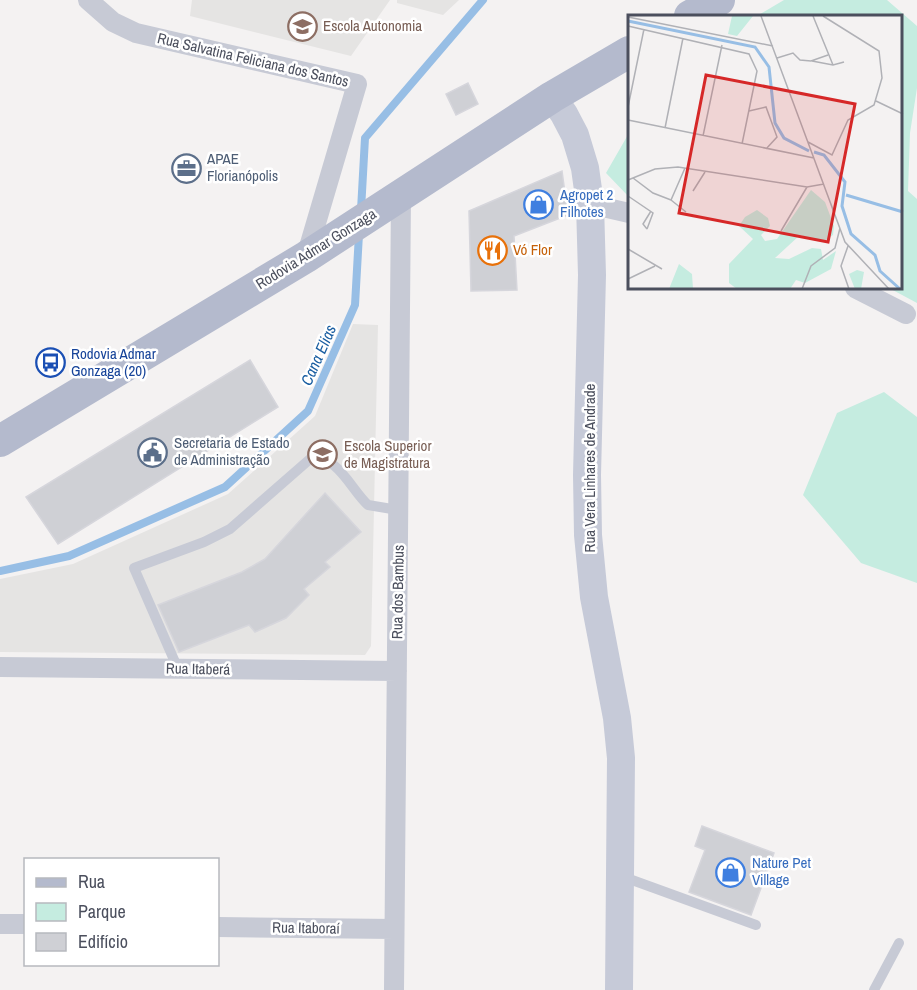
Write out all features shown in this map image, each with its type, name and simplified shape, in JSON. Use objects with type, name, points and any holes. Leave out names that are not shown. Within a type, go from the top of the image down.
[{"type":"main road","points":[[692,15],[719,0]]},
{"type":"main road","name":"Rodovia Admar Gonzaga","points":[[0,441],[306,257],[552,97],[628,53]]},
{"type":"main road","name":"Rua Vera Linhares de Andrade","points":[[552,97],[575,135],[585,168],[590,204],[592,275],[587,475],[588,535],[594,597],[617,718],[621,770],[619,990]]},
{"type":"street","name":"Rua Salvatina Feliciana dos Santos","points":[[88,0],[113,22],[136,33],[357,84],[306,257]]},
{"type":"street","name":"Rua dos Bambus","points":[[394,990],[401,195]]},
{"type":"street","points":[[590,204],[628,213]]},
{"type":"street","points":[[859,290],[906,314]]},
{"type":"street","name":"Rua Itaberá","points":[[0,667],[397,671]]},
{"type":"street","points":[[0,924],[24,924]]},
{"type":"street","name":"Rua Itaboraí","points":[[219,927],[394,929]]},
{"type":"lane","points":[[178,669],[134,568],[204,542],[230,529],[310,459],[326,459],[344,475],[368,505],[398,510]]},
{"type":"lane","points":[[621,876],[756,925]]},
{"type":"lane","points":[[874,990],[899,943]]},
{"type":"shaded area","name":"Escola Autonomia","points":[[192,0],[390,0],[351,56],[190,16]]},
{"type":"shaded area","points":[[397,0],[459,0],[443,15],[397,3]]},
{"type":"shaded area","name":"Escola Superior de Magistratura","points":[[353,324],[378,325],[371,646],[365,655],[0,652],[0,579],[73,564],[228,494],[315,416]]},
{"type":"green space","points":[[784,0],[887,0],[917,26],[917,88],[910,133],[908,191],[917,199],[917,303],[893,290],[902,290],[902,15],[759,15]]},
{"type":"green space","points":[[628,135],[628,196],[606,173]]},
{"type":"green space","points":[[884,392],[917,417],[917,583],[861,563],[803,495],[837,413]]},
{"type":"building","points":[[468,83],[478,104],[456,115],[446,94]]},
{"type":"building","name":"Vó Flor","points":[[562,171],[568,215],[514,236],[517,290],[471,291],[469,211]]},
{"type":"building","name":"Secretaria de Estado de Administração","points":[[250,360],[278,407],[58,544],[26,497]]},
{"type":"building","points":[[325,493],[361,532],[325,562],[330,567],[304,589],[309,595],[286,618],[255,632],[249,625],[179,652],[158,605],[242,572],[265,559]]},
{"type":"building","name":"Nature Pet Village","points":[[702,826],[774,853],[751,915],[689,892],[705,850],[695,846]]},
{"type":"waterway","name":"Cana Elias","points":[[361,210],[365,138],[483,0]]},
{"type":"waterway","name":"Cana Elias","points":[[0,571],[69,556],[225,487],[308,411],[355,305],[359,234]]},
{"type":"place","name":"Escola Autonomia","points":[[302,26]]},
{"type":"place","name":"APAE Florianópolis","points":[[186,168]]},
{"type":"place","name":"Agropet 2 Filhotes","points":[[539,204]]},
{"type":"place","name":"Vó Flor","points":[[492,250]]},
{"type":"place","name":"Rodovia Admar Gonzaga (20)","points":[[50,363]]},
{"type":"place","name":"Secretaria de Estado de Administração","points":[[153,452]]},
{"type":"place","name":"Escola Superior de Magistratura","points":[[323,455]]},
{"type":"place","name":"Nature Pet Village","points":[[731,872]]}]
